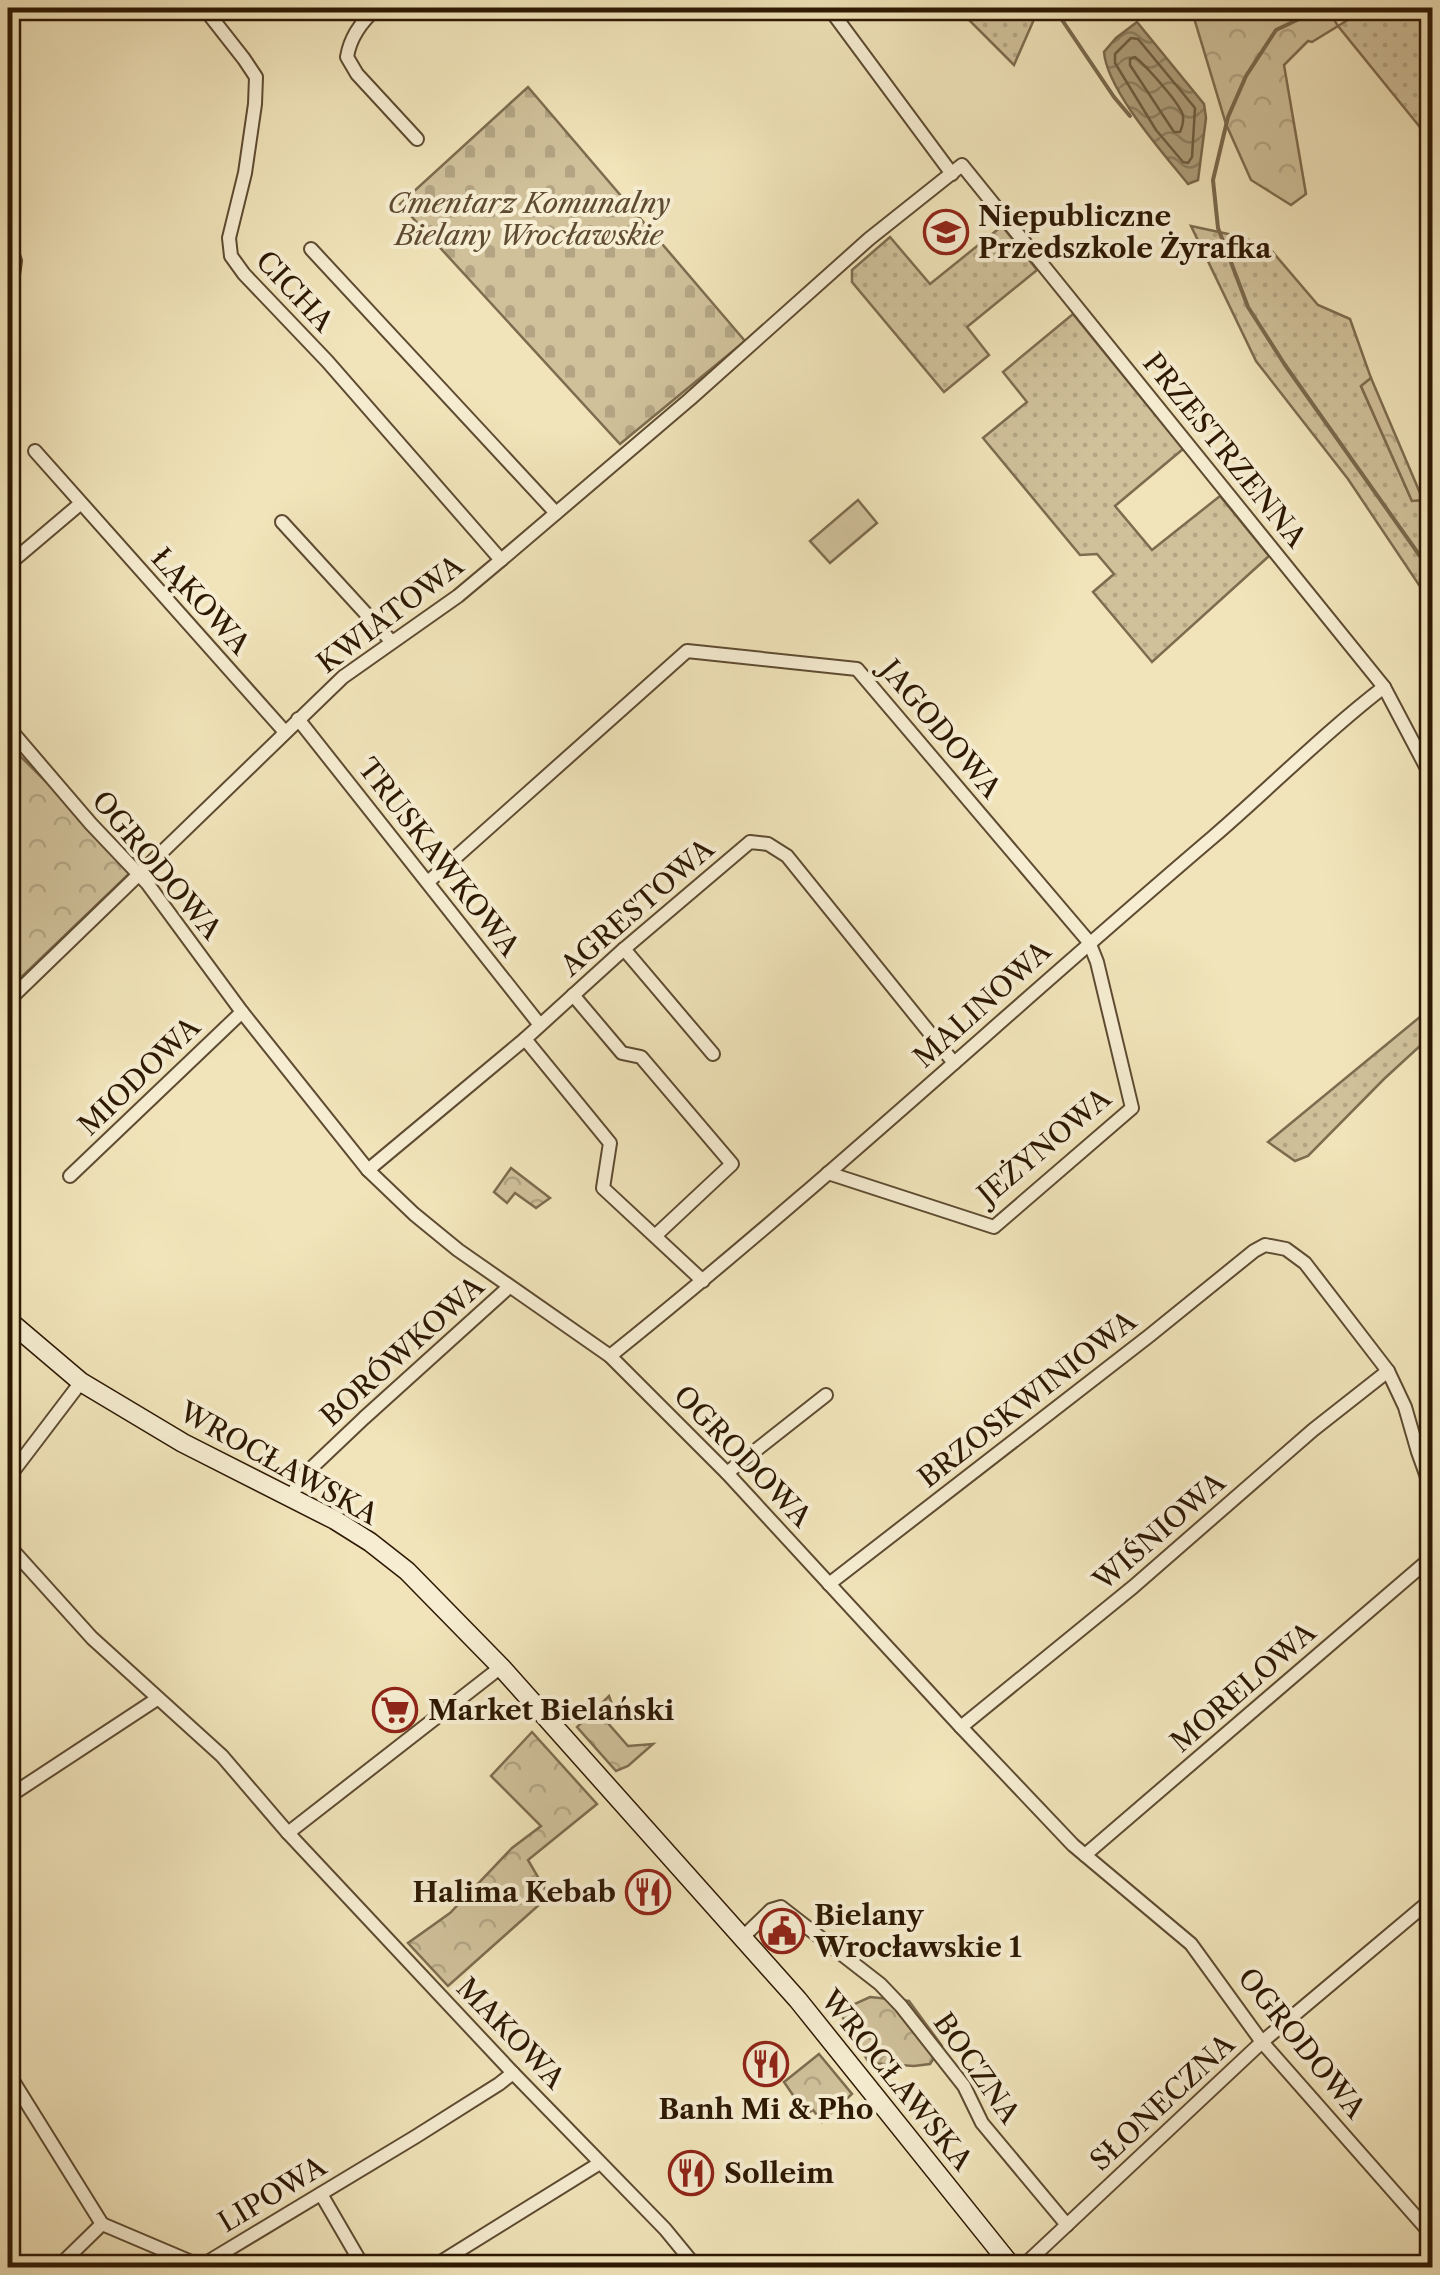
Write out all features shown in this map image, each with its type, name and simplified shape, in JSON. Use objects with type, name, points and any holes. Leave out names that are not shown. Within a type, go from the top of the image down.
[{"type":"main road","name":"WROCŁAWSKA","points":[[8,1320],[81,1382],[183,1443],[291,1496],[370,1542],[407,1571],[501,1668],[798,2000],[1013,2268]]},
{"type":"street","name":"CICHA","points":[[204,8],[256,78],[245,173],[229,238],[231,256],[501,560]]},
{"type":"street","points":[[376,8],[349,44],[346,57],[416,139]]},
{"type":"street","name":"PRZESTRZENNA","points":[[829,8],[1384,688],[1432,778]]},
{"type":"street","name":"KWIATOWA","points":[[8,1001],[342,677],[458,596],[690,400],[818,283],[957,169]]},
{"type":"street","points":[[8,241],[15,261],[8,311]]},
{"type":"street","points":[[310,249],[556,513]]},
{"type":"street","name":"ŁĄKOWA","points":[[35,451],[286,732]]},
{"type":"street","points":[[8,565],[80,504]]},
{"type":"street","points":[[282,522],[391,640]]},
{"type":"street","name":"JAGODOWA","points":[[428,882],[687,651],[858,669],[1089,942]]},
{"type":"street","name":"MALINOWA","points":[[610,1356],[703,1281],[1384,688]]},
{"type":"street","name":"TRUSKAWKOWA","points":[[298,719],[540,1025]]},
{"type":"street","name":"OGRODOWA","points":[[8,727],[91,824],[140,874],[242,1012],[368,1170],[458,1250],[610,1356],[727,1472],[1072,1845],[1191,1944],[1262,2042],[1432,2235]]},
{"type":"street","name":"AGRESTOWA","points":[[368,1170],[750,842],[768,844],[787,856],[954,1062]]},
{"type":"street","name":"JEŻYNOWA","points":[[828,1173],[994,1227],[1132,1108],[1089,942]]},
{"type":"street","points":[[624,949],[713,1054]]},
{"type":"street","points":[[573,995],[622,1052],[642,1057],[732,1164],[655,1236]]},
{"type":"street","name":"MIODOWA","points":[[70,1176],[242,1012]]},
{"type":"street","points":[[525,1039],[610,1143],[603,1188],[703,1281]]},
{"type":"street","name":"BRZOSKWINIOWA","points":[[829,1584],[1265,1245],[1294,1254],[1388,1371]]},
{"type":"street","name":"BORÓWKOWA","points":[[291,1496],[304,1475],[509,1288]]},
{"type":"street","points":[[1388,1371],[1405,1407],[1432,1492]]},
{"type":"street","name":"WIŚNIOWA","points":[[961,1727],[1134,1587],[1313,1430],[1388,1371]]},
{"type":"street","points":[[8,1478],[81,1382]]},
{"type":"street","points":[[727,1472],[826,1396]]},
{"type":"street","name":"MAKOWA","points":[[8,1545],[92,1638],[222,1756],[288,1833],[665,2229],[697,2268]]},
{"type":"street","name":"MORELOWA","points":[[1085,1855],[1432,1556]]},
{"type":"street","points":[[288,1833],[501,1668]]},
{"type":"street","points":[[8,1797],[157,1699]]},
{"type":"street","name":"SŁONECZNA","points":[[1021,2268],[1262,2042],[1432,1899]]},
{"type":"street","name":"BOCZNA","points":[[743,1938],[771,1910],[781,1906],[880,1984],[964,2086],[982,2123],[1067,2225]]},
{"type":"street","name":"LIPOWA","points":[[102,2224],[201,2267],[513,2073]]},
{"type":"street","points":[[8,2074],[102,2224],[57,2268]]},
{"type":"street","points":[[431,2268],[600,2162]]},
{"type":"street","points":[[321,2194],[364,2268]]},
{"type":"street","points":[[1421,2222],[1432,2212]]},
{"type":"green space","points":[[957,8],[1039,8],[1014,65]]},
{"type":"green space","points":[[1191,8],[1327,8],[1338,26],[1308,41],[1284,65],[1306,194],[1291,205],[1251,180],[1226,124]]},
{"type":"green space","points":[[1367,8],[1432,8],[1432,142],[1338,26]]},
{"type":"green space","name":"Cmentarz Komunalny Bielany Wrocławskie","points":[[528,87],[745,341],[620,444],[400,204]]},
{"type":"green space","points":[[1002,226],[1037,270],[967,327],[989,355],[944,392],[852,282],[852,270],[890,237],[930,284]]},
{"type":"green space","points":[[1191,226],[1242,237],[1271,250],[1318,305],[1350,319],[1371,378],[1361,386],[1412,501],[1423,500],[1432,520],[1432,575],[1419,585],[1348,479],[1256,361]]},
{"type":"green space","points":[[1073,314],[1183,449],[1115,506],[1152,550],[1220,496],[1269,556],[1152,662],[1093,592],[1114,574],[1097,554],[1080,555],[983,438],[1027,402],[1003,372]]},
{"type":"green space","points":[[1371,378],[1423,500],[1412,501],[1361,386]]},
{"type":"green space","points":[[858,500],[877,523],[830,563],[810,541]]},
{"type":"green space","points":[[8,744],[134,869],[8,990]]},
{"type":"green space","points":[[1432,1007],[1432,1035],[1308,1156],[1295,1161],[1268,1142]]},
{"type":"green space","points":[[511,1168],[550,1198],[536,1208],[515,1193],[507,1203],[494,1192]]},
{"type":"green space","points":[[609,1696],[614,1710],[607,1722],[628,1746],[653,1744],[628,1766],[616,1771],[577,1727]]},
{"type":"green space","points":[[532,1732],[597,1804],[528,1860],[549,1896],[448,1986],[408,1943],[450,1913],[512,1848],[541,1826],[491,1776]]},
{"type":"green space","points":[[870,1997],[909,2001],[942,2046],[930,2064],[869,2063],[839,2011]]},
{"type":"green space","points":[[819,2054],[852,2094],[822,2122],[813,2110],[806,2114],[784,2082]]},
{"type":"water","points":[[1137,22],[1204,104],[1206,118],[1198,180],[1188,184],[1138,121],[1107,67],[1104,52]]},
{"type":"waterway","points":[[1054,8],[1130,116]]},
{"type":"waterway","points":[[1320,9],[1276,30],[1246,76],[1228,117],[1213,180],[1218,228],[1248,307],[1432,570]]},
{"type":"place","name":"Niepubliczne Przedszkole Żyrafka","points":[[946,232]]},
{"type":"place","name":"Market Bielański","points":[[395,1710]]},
{"type":"place","name":"Halima Kebab","points":[[648,1892]]},
{"type":"place","name":"Bielany Wrocławskie 1","points":[[782,1931]]},
{"type":"place","name":"Banh Mi & Pho","points":[[766,2064]]},
{"type":"place","name":"Solleim","points":[[691,2173]]}]
